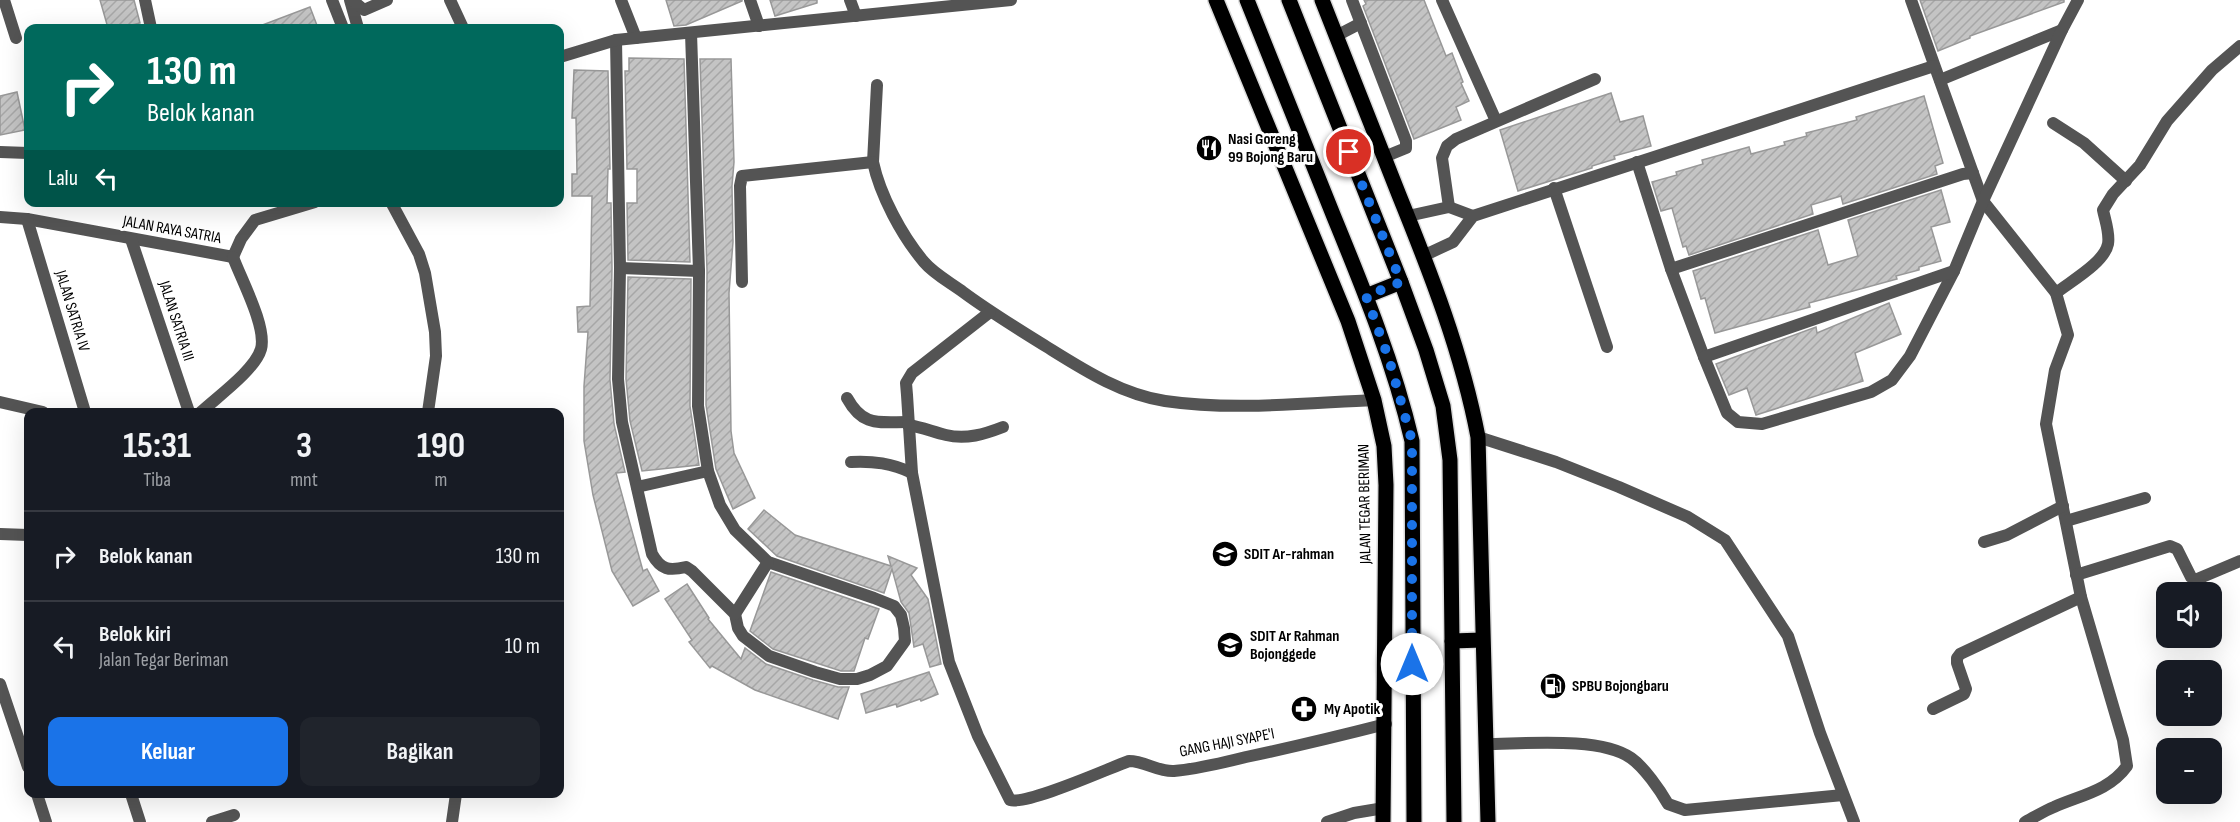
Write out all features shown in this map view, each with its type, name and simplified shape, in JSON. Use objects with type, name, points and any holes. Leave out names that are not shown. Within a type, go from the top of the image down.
[{"type":"main road","name":"JALAN TEGAR BERIMAN","points":[[1216,0],[1348,321],[1374,400],[1384,446],[1386,485],[1384,815]]},
{"type":"main road","points":[[1247,0],[1366,296],[1389,359],[1412,441],[1414,822]]},
{"type":"main road","points":[[1289,0],[1401,282],[1443,406],[1450,460],[1454,822]]},
{"type":"main road","points":[[1322,0],[1408,216],[1454,339],[1470,393],[1478,437],[1488,822]]},
{"type":"main road","points":[[1366,296],[1401,282]]},
{"type":"main road","points":[[1452,641],[1482,640]]},
{"type":"main road","points":[[1384,641],[1412,642]]},
{"type":"street","points":[[4,0],[16,38]]},
{"type":"street","points":[[146,0],[150,24]]},
{"type":"street","points":[[341,24],[333,2],[350,0],[364,10],[387,0]]},
{"type":"street","points":[[350,0],[357,24]]},
{"type":"street","points":[[450,0],[461,24]]},
{"type":"street","points":[[621,0],[636,39]]},
{"type":"street","points":[[750,0],[759,26]]},
{"type":"street","points":[[850,0],[856,16]]},
{"type":"street","points":[[564,56],[616,40],[856,16],[946,3],[1011,0]]},
{"type":"street","points":[[1352,0],[1406,141],[1406,148],[1384,157]]},
{"type":"street","points":[[1442,0],[1496,121]]},
{"type":"street","points":[[1911,0],[1983,201],[2056,293],[2068,335],[2055,370],[2046,424],[2081,597],[2123,740],[2127,766],[2119,777],[2103,788],[2025,822]]},
{"type":"street","points":[[1637,162],[1671,269],[1727,413],[1738,422],[1762,424],[1871,392],[1892,380],[1910,356],[1954,271],[1983,201],[2078,0]]},
{"type":"street","points":[[1336,36],[1361,23]]},
{"type":"street","points":[[1940,80],[2062,30]]},
{"type":"street","points":[[616,40],[620,268],[618,379],[622,422],[652,554],[658,564],[672,570],[686,567],[692,571],[735,614],[738,628],[743,636],[769,656],[840,679],[856,679],[870,675],[886,666],[896,655],[904,641],[901,615],[894,606],[874,597],[768,562],[735,530],[720,505],[708,471],[698,406],[699,271],[692,33]]},
{"type":"street","points":[[2056,293],[2099,260],[2108,244],[2103,210],[2113,194],[2140,165],[2167,121],[2212,70],[2240,46]]},
{"type":"street","points":[[1423,256],[1454,242],[1473,216],[1935,66]]},
{"type":"street","points":[[1449,207],[1442,158],[1447,146],[1456,139],[1595,79]]},
{"type":"street","points":[[877,85],[873,162],[895,218],[906,240],[926,265],[990,312],[1093,376],[1125,391],[1165,401],[1255,405],[1374,400]]},
{"type":"street","points":[[2053,123],[2084,143],[2126,181]]},
{"type":"street","points":[[0,153],[24,153]]},
{"type":"street","points":[[742,282],[740,186],[742,176],[873,162]]},
{"type":"street","points":[[1671,269],[1963,174],[1973,173]]},
{"type":"street","points":[[1554,188],[1607,347]]},
{"type":"street","name":"JALAN RAYA SATRIA","points":[[0,217],[27,219],[233,257],[240,239],[255,220],[298,207]]},
{"type":"street","points":[[394,207],[419,254],[425,273],[436,356],[429,408]]},
{"type":"street","points":[[1408,216],[1449,207],[1473,216]]},
{"type":"street","name":"JALAN SATRIA IV","points":[[27,219],[84,408]]},
{"type":"street","name":"JALAN SATRIA III","points":[[131,239],[188,408]]},
{"type":"street","points":[[205,408],[253,363],[261,350],[260,325],[233,257]]},
{"type":"street","points":[[620,268],[699,271]]},
{"type":"street","points":[[1704,357],[1954,271]]},
{"type":"street","points":[[851,462],[883,463],[912,473],[906,383],[912,373],[990,312]]},
{"type":"street","points":[[847,398],[861,418],[871,421],[908,423],[947,435],[966,437],[984,435],[1003,427]]},
{"type":"street","points":[[0,402],[26,408]]},
{"type":"street","points":[[1478,437],[1556,462],[1619,487],[1688,517],[1725,540],[1788,636],[1854,822]]},
{"type":"street","points":[[637,487],[708,471]]},
{"type":"street","name":"GANG HAJI SYAPE'I","points":[[912,473],[949,662],[978,736],[1010,800],[1016,802],[1050,791],[1129,761],[1138,761],[1160,769],[1181,770],[1293,747],[1386,724]]},
{"type":"street","points":[[2066,521],[2145,498]]},
{"type":"street","points":[[1984,542],[2007,535],[2063,506]]},
{"type":"street","points":[[0,534],[24,536]]},
{"type":"street","points":[[2076,575],[2170,546],[2177,549],[2191,578],[2195,580],[2240,561]]},
{"type":"street","points":[[735,614],[768,562]]},
{"type":"street","points":[[1933,709],[1964,694],[1966,688],[1957,658],[1960,654],[2081,597]]},
{"type":"street","points":[[0,684],[24,755]]},
{"type":"street","points":[[1485,744],[1543,742],[1605,747],[1631,758],[1660,791],[1668,804],[1685,810],[1843,795]]},
{"type":"street","points":[[38,798],[46,822]]},
{"type":"street","points":[[133,798],[140,822]]},
{"type":"street","points":[[452,822],[455,798]]},
{"type":"street","points":[[1327,822],[1354,813],[1384,815]]},
{"type":"street","points":[[212,822],[234,815]]},
{"type":"building","points":[[100,0],[134,0],[140,23],[107,24]]},
{"type":"building","points":[[666,0],[742,1],[686,25],[674,26]]},
{"type":"building","points":[[770,0],[817,0],[817,3],[775,16]]},
{"type":"building","points":[[1364,0],[1424,0],[1446,56],[1452,53],[1469,101],[1456,107],[1461,120],[1414,139],[1363,6],[1366,4]]},
{"type":"building","points":[[1920,0],[2064,0],[2064,2],[1970,36],[1970,38],[1938,51]]},
{"type":"building","points":[[310,7],[316,24],[265,24]]},
{"type":"building","points":[[629,58],[684,59],[690,262],[628,260],[627,203],[637,203],[637,169],[627,169],[625,71],[629,71]]},
{"type":"building","points":[[700,59],[731,59],[734,162],[733,242],[729,293],[731,431],[734,453],[755,498],[733,509],[716,469],[706,405],[707,271]]},
{"type":"building","points":[[574,70],[608,71],[610,169],[608,169],[607,203],[611,203],[612,268],[610,380],[614,424],[625,472],[616,473],[643,571],[647,569],[659,591],[633,606],[612,571],[593,495],[584,441],[584,386],[588,332],[578,332],[577,307],[590,306],[592,196],[572,196],[572,174],[577,174],[576,118],[572,118]]},
{"type":"building","points":[[17,92],[24,130],[0,135],[0,96]]},
{"type":"building","points":[[1611,93],[1620,122],[1643,116],[1651,146],[1614,156],[1615,159],[1592,166],[1592,168],[1518,191],[1500,130]]},
{"type":"building","points":[[1924,96],[1943,163],[1935,166],[1937,174],[1843,204],[1841,196],[1811,205],[1813,214],[1689,255],[1686,246],[1683,247],[1672,208],[1661,211],[1652,182],[1703,164],[1702,160],[1749,147],[1751,154],[1785,145],[1784,142],[1807,136],[1806,133],[1857,120],[1856,117]]},
{"type":"building","points":[[1941,190],[1950,222],[1931,227],[1941,261],[1896,276],[1897,279],[1809,303],[1810,307],[1715,333],[1705,298],[1701,299],[1693,271],[1818,230],[1828,265],[1858,256],[1848,220]]},
{"type":"building","points":[[628,277],[691,279],[690,406],[699,465],[642,471],[630,421],[626,379]]},
{"type":"building","points":[[1889,303],[1901,334],[1855,353],[1863,381],[1756,415],[1747,388],[1729,395],[1716,364],[1816,327],[1817,333]]},
{"type":"building","points":[[764,510],[795,535],[891,566],[888,556],[917,568],[911,575],[928,599],[941,664],[930,667],[923,644],[914,647],[909,613],[901,602],[892,569],[884,593],[777,556],[748,529]]},
{"type":"building","points":[[771,572],[879,609],[868,639],[865,638],[854,671],[841,671],[773,649],[750,631]]},
{"type":"building","points":[[687,584],[708,619],[741,659],[745,648],[766,664],[838,687],[849,687],[838,719],[755,690],[712,666],[710,668],[689,642],[692,640],[665,599]]},
{"type":"building","points":[[929,672],[938,694],[921,701],[920,699],[897,707],[896,704],[866,713],[861,694]]},
{"type":"place","name":"Nasi Goreng 99 Bojong Baru","points":[[1209,148]]},
{"type":"place","name":"SDIT Ar-rahman","points":[[1225,554]]},
{"type":"place","name":"SDIT Ar Rahman Bojonggede","points":[[1230,645]]},
{"type":"place","name":"SPBU Bojongbaru","points":[[1553,686]]},
{"type":"place","name":"My Apotik","points":[[1304,709]]},
{"type":"route","points":[[1349,152],[1401,282],[1366,296],[1389,359],[1412,441],[1412,664]]}]
